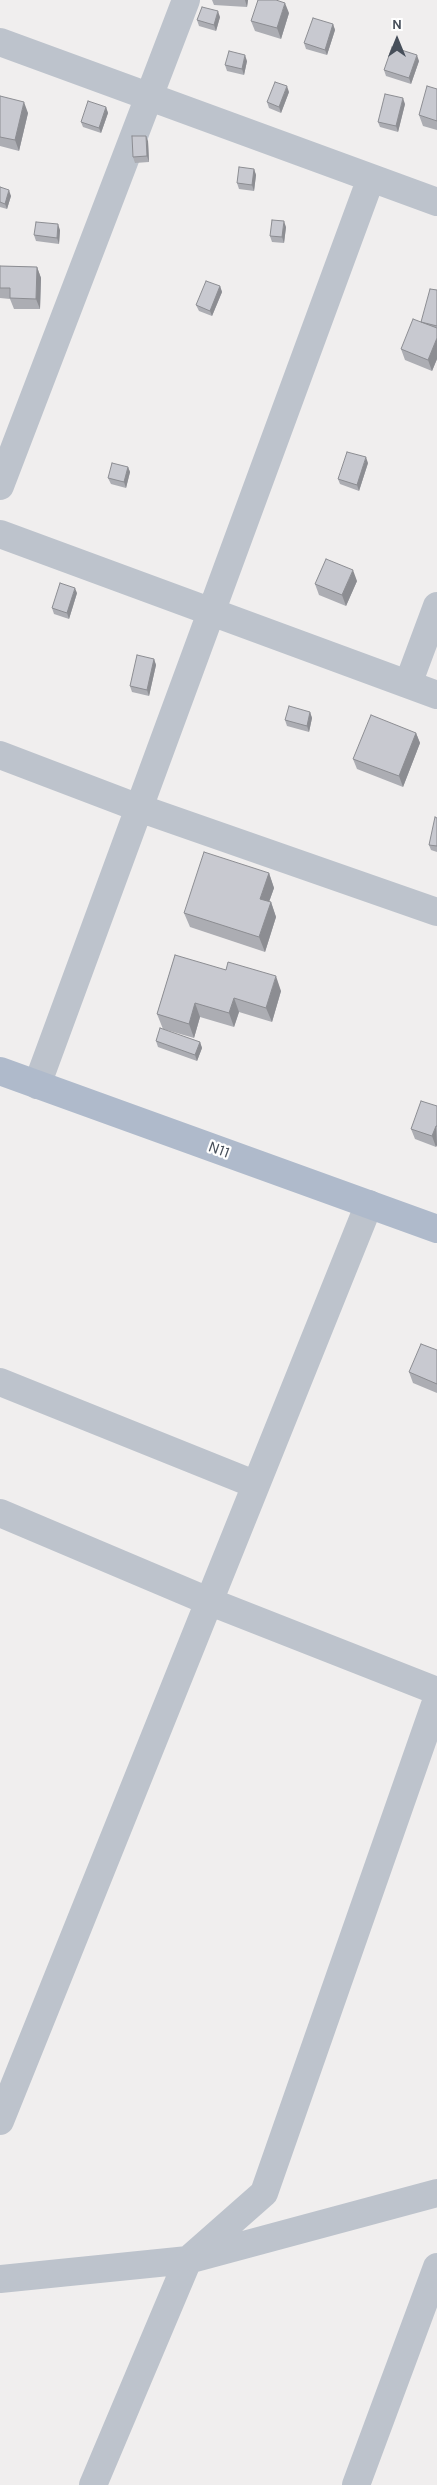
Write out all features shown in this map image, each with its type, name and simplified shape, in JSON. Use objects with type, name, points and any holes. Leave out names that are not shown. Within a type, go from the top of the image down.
[{"type":"main road","name":"N11","points":[[0,1071],[437,1229]]},
{"type":"street","points":[[0,486],[186,0]]},
{"type":"street","points":[[0,42],[437,202]]},
{"type":"street","points":[[37,1085],[371,178]]},
{"type":"street","points":[[0,534],[437,695]]},
{"type":"street","points":[[408,684],[437,606]]},
{"type":"street","points":[[0,755],[139,808],[437,912]]},
{"type":"street","points":[[0,2121],[254,1484],[369,1204]]},
{"type":"street","points":[[0,1382],[254,1484]]},
{"type":"street","points":[[0,1513],[208,1600],[437,1691]]},
{"type":"street","points":[[93,2485],[188,2260],[264,2193],[437,1698]]},
{"type":"street","points":[[0,2279],[188,2260],[437,2193]]},
{"type":"street","points":[[356,2485],[437,2267]]},
{"type":"building","points":[[258,0],[276,0],[285,3],[277,28],[251,21]]},
{"type":"building","points":[[202,7],[218,11],[214,25],[197,20]]},
{"type":"building","points":[[313,18],[333,24],[325,50],[304,43]]},
{"type":"building","points":[[392,47],[417,55],[409,78],[384,70]]},
{"type":"building","points":[[229,51],[245,55],[242,69],[225,65]]},
{"type":"building","points":[[275,82],[287,86],[279,107],[267,102]]},
{"type":"building","points":[[427,86],[437,89],[437,121],[419,115]]},
{"type":"building","points":[[385,94],[403,98],[396,126],[378,122]]},
{"type":"building","points":[[0,96],[24,102],[15,140],[0,137]]},
{"type":"building","points":[[88,101],[106,107],[99,128],[81,122]]},
{"type":"building","points":[[132,136],[146,136],[147,156],[133,157]]},
{"type":"building","points":[[239,167],[254,169],[252,185],[237,183]]},
{"type":"building","points":[[0,187],[9,190],[5,204],[0,202]]},
{"type":"building","points":[[272,220],[284,221],[282,237],[270,236]]},
{"type":"building","points":[[36,222],[58,224],[57,238],[34,235]]},
{"type":"building","points":[[0,266],[37,267],[36,299],[10,298],[10,288],[0,288]]},
{"type":"building","points":[[206,281],[220,286],[210,311],[196,305]]},
{"type":"building","points":[[430,289],[437,290],[437,326],[421,322]]},
{"type":"building","points":[[413,319],[437,328],[437,338],[428,360],[401,349]]},
{"type":"building","points":[[347,452],[366,457],[357,485],[338,479]]},
{"type":"building","points":[[112,463],[128,467],[124,482],[108,478]]},
{"type":"building","points":[[326,559],[353,570],[342,595],[315,584]]},
{"type":"building","points":[[60,583],[75,588],[67,613],[52,608]]},
{"type":"building","points":[[137,655],[154,659],[147,690],[130,686]]},
{"type":"building","points":[[289,706],[310,712],[307,726],[285,720]]},
{"type":"building","points":[[371,715],[416,733],[399,776],[353,759]]},
{"type":"building","points":[[435,817],[437,818],[437,846],[429,845]]},
{"type":"building","points":[[204,852],[269,873],[260,899],[271,902],[259,937],[184,913]]},
{"type":"building","points":[[175,955],[226,970],[228,962],[276,976],[266,1008],[234,998],[229,1013],[195,1003],[189,1024],[157,1014]]},
{"type":"building","points":[[160,1028],[200,1042],[195,1055],[156,1041]]},
{"type":"building","points":[[421,1101],[437,1106],[437,1126],[432,1136],[411,1129]]},
{"type":"building","points":[[421,1344],[437,1350],[437,1384],[409,1372]]}]
